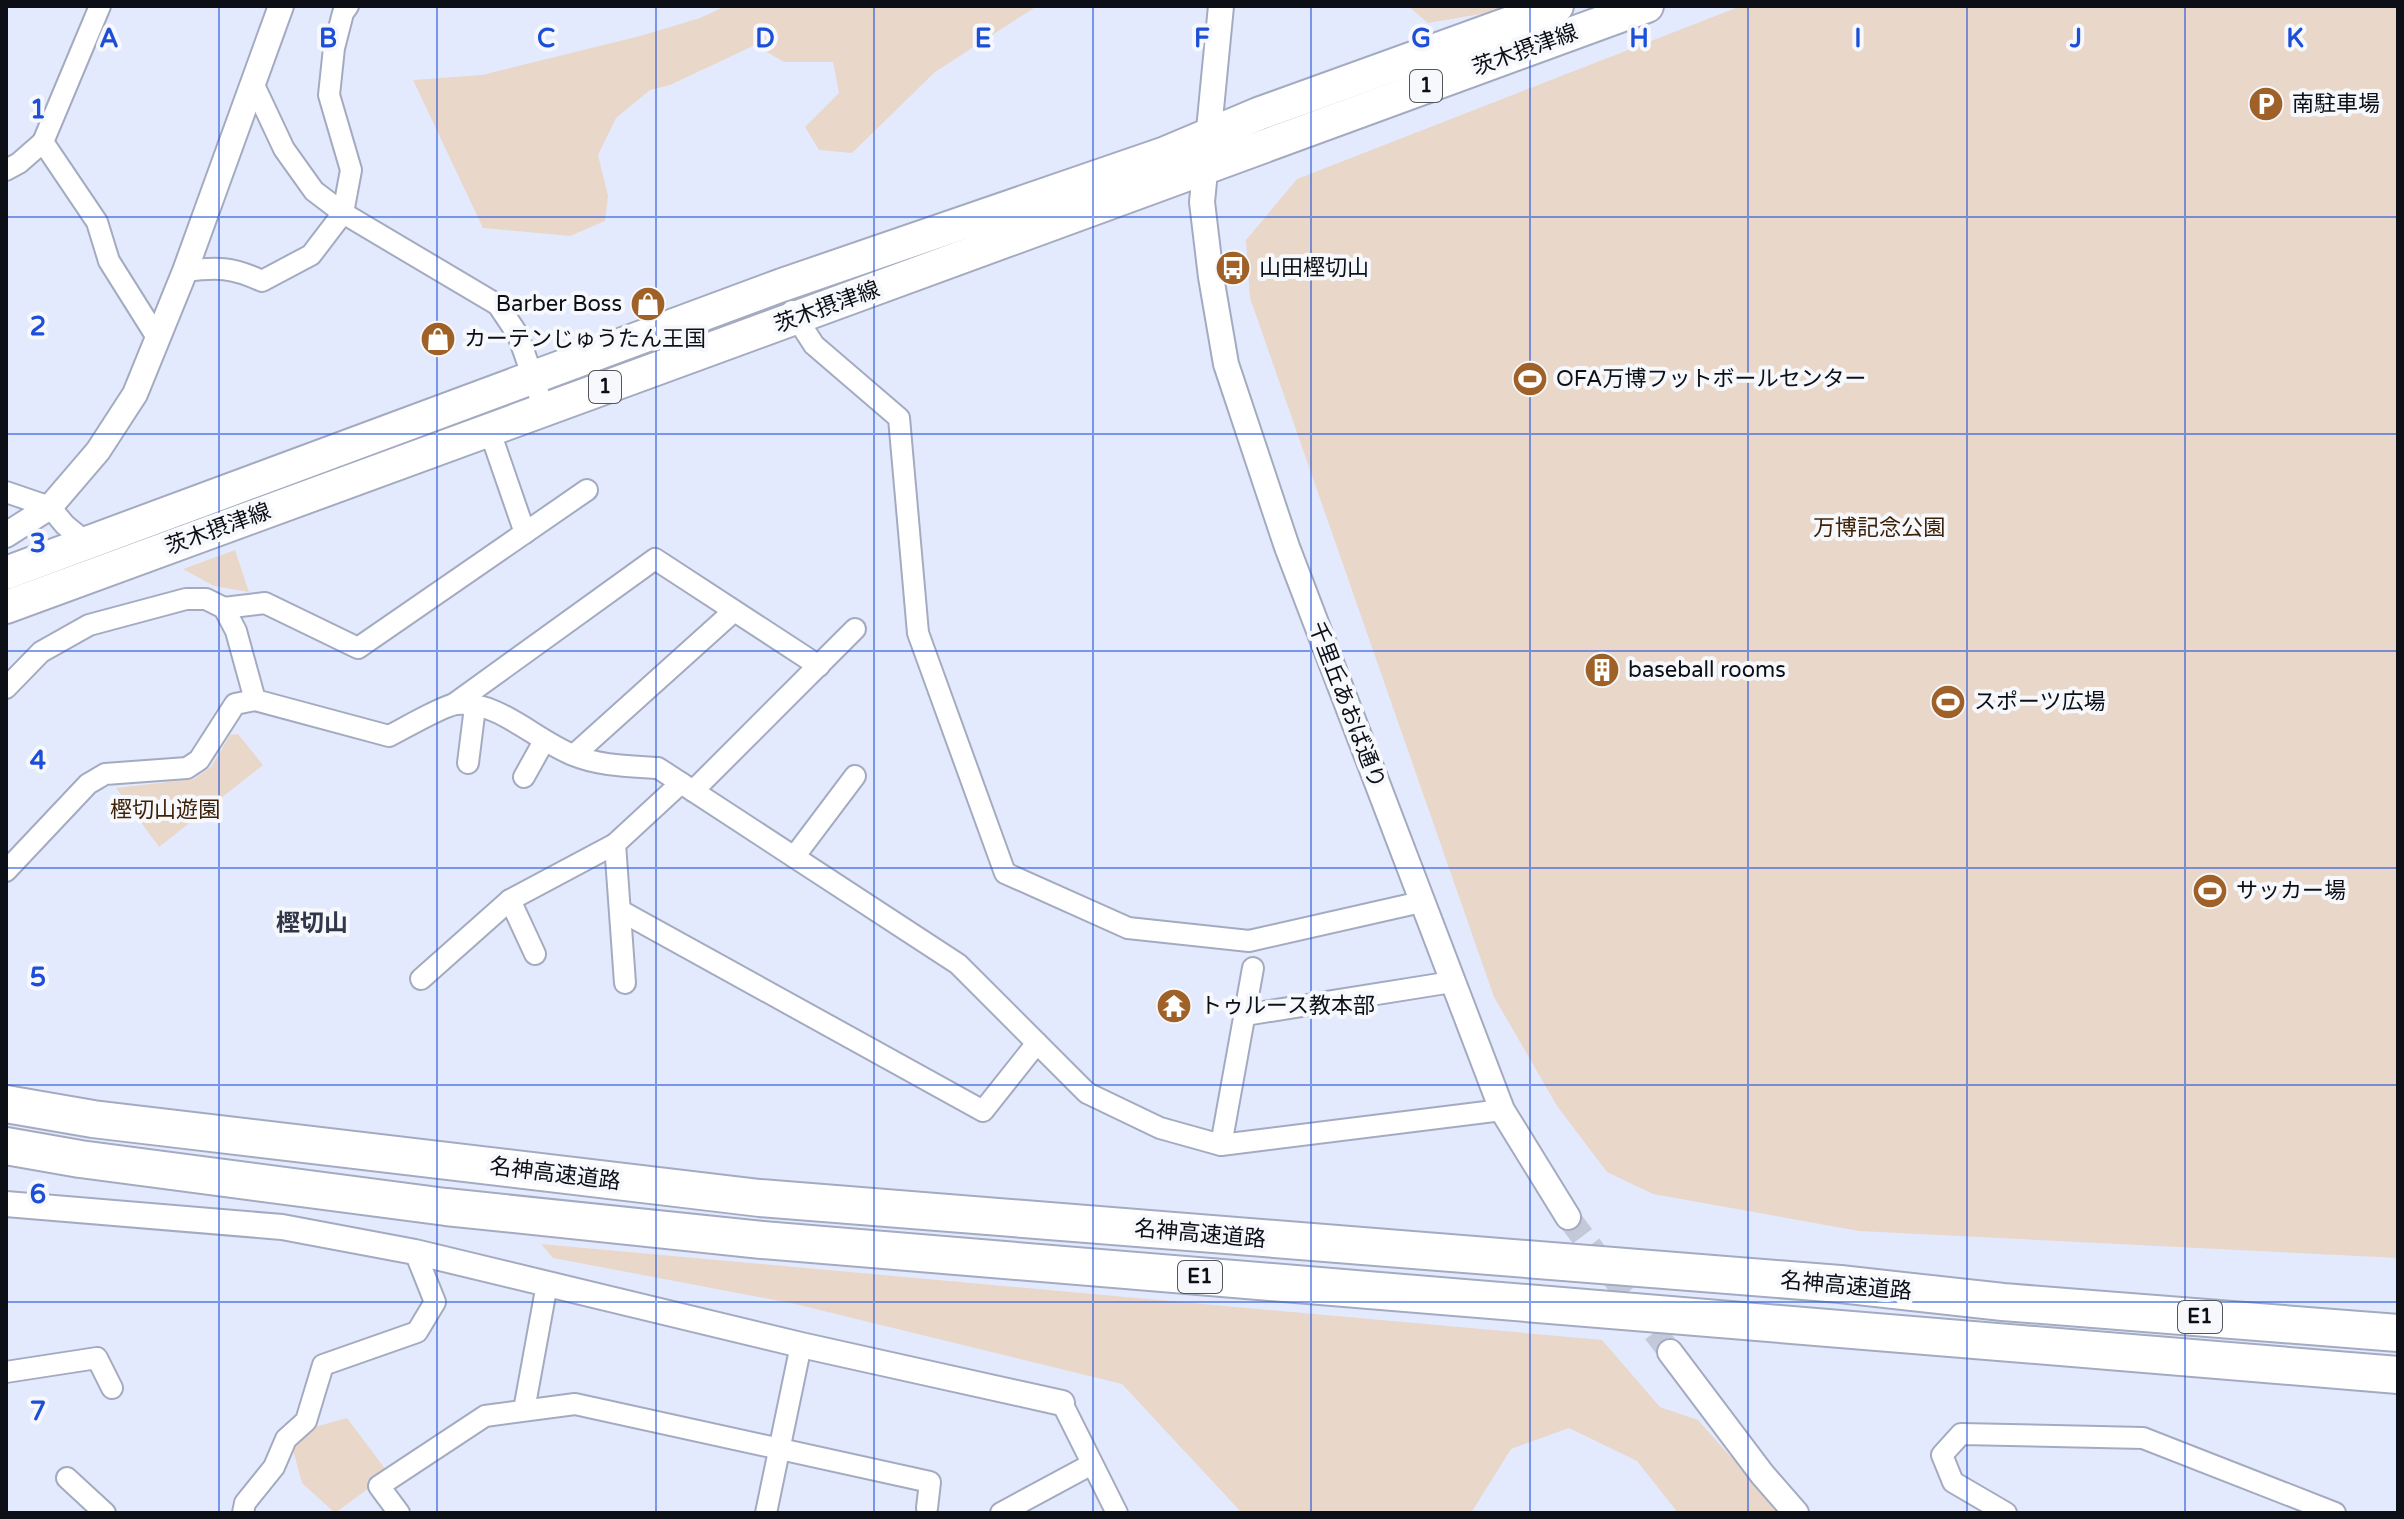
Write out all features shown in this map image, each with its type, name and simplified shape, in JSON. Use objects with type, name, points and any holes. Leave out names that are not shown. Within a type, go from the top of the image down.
[{"type":"highway","name":"名神高速道路","points":[[6,1104],[93,1119],[760,1198],[1840,1284],[2003,1302],[2398,1333]]},
{"type":"highway","name":"名神高速道路","points":[[6,1146],[80,1159],[446,1207],[762,1240],[2398,1375]]},
{"type":"highway","points":[[2003,1302],[2398,1308]]},
{"type":"main road","name":"茨木摂津線","points":[[6,573],[533,376],[782,285],[1163,154],[1352,79],[1557,6]]},
{"type":"main road","name":"茨木摂津線","points":[[6,607],[1647,6]]},
{"type":"street","points":[[6,170],[43,142],[100,6]]},
{"type":"street","points":[[6,535],[50,507],[98,451],[135,394],[185,271],[281,6]]},
{"type":"street","points":[[185,271],[214,267],[239,270],[262,281],[311,255],[343,213],[351,170],[329,95],[334,48],[343,13],[348,6]]},
{"type":"street","name":"千里丘あおば通り","points":[[1221,6],[1202,202],[1226,364],[1287,547],[1502,1110],[1568,1217]]},
{"type":"street","points":[[253,83],[284,149],[314,191],[343,213],[498,305],[518,335],[544,409]]},
{"type":"street","points":[[43,142],[97,222],[109,261],[158,339]]},
{"type":"street","points":[[782,285],[795,318],[814,345],[899,418],[918,633],[1005,873],[1128,928],[1249,941],[1421,902]]},
{"type":"street","points":[[489,429],[525,533]]},
{"type":"street","points":[[6,688],[41,652],[89,625],[186,599],[206,599],[224,608],[265,603],[358,648],[587,490]]},
{"type":"street","points":[[6,492],[50,507],[65,525],[87,543]]},
{"type":"street","points":[[6,871],[88,784],[105,774],[187,768],[199,760],[235,704],[255,700],[389,736],[454,704],[655,559],[819,666]]},
{"type":"street","points":[[224,608],[236,631],[255,700]]},
{"type":"street","points":[[574,755],[734,611]]},
{"type":"street","points":[[421,979],[510,900],[615,844],[687,787],[855,629]]},
{"type":"street","points":[[454,704],[498,711],[544,741],[599,763],[658,768],[958,964],[1087,1093],[1160,1128],[1221,1145],[1502,1110]]},
{"type":"street","points":[[468,763],[475,707]]},
{"type":"street","points":[[524,777],[544,741]]},
{"type":"street","points":[[794,857],[855,776]]},
{"type":"street","points":[[615,844],[625,983]]},
{"type":"street","points":[[510,900],[535,954]]},
{"type":"street","points":[[621,911],[983,1111],[1037,1043]]},
{"type":"street","points":[[1221,1145],[1253,968]]},
{"type":"street","points":[[1245,1015],[1452,982]]},
{"type":"street","points":[[6,1204],[282,1227],[415,1252],[801,1345],[1062,1403],[1117,1513]]},
{"type":"street","points":[[243,1513],[245,1503],[274,1467],[286,1439],[306,1421],[323,1365],[417,1332],[435,1302],[415,1252]]},
{"type":"street","points":[[524,1410],[547,1284]]},
{"type":"street","points":[[766,1513],[801,1345]]},
{"type":"street","points":[[1670,1352],[1762,1474],[1796,1513]]},
{"type":"street","points":[[6,1372],[97,1358],[112,1388]]},
{"type":"street","points":[[399,1513],[379,1486],[485,1416],[575,1404],[930,1482],[927,1508]]},
{"type":"street","points":[[2006,1513],[1953,1482],[1942,1455],[1961,1434],[2143,1438],[2335,1513]]},
{"type":"street","points":[[1001,1513],[1092,1464]]},
{"type":"street","points":[[67,1478],[105,1513]]},
{"type":"green space","points":[[726,6],[1037,6],[935,72],[852,153],[819,150],[805,127],[839,93],[833,62],[784,62],[755,45],[670,85],[650,90],[616,118],[598,155],[608,196],[605,221],[570,236],[483,228],[413,80],[482,75],[640,36],[700,18]]},
{"type":"green space","points":[[1408,6],[1527,6],[1428,23]]},
{"type":"green space","name":"万博記念公園","points":[[1741,6],[2398,6],[2398,1258],[1859,1231],[1653,1194],[1607,1172],[1557,1106],[1494,997],[1250,298],[1246,240],[1297,179]]},
{"type":"green space","points":[[769,305],[773,310],[563,387],[565,381]]},
{"type":"green space","points":[[235,550],[249,592],[214,586],[183,569]]},
{"type":"green space","name":"樫切山遊園","points":[[238,734],[263,765],[159,847],[116,788],[194,779],[211,767],[230,735]]},
{"type":"green space","points":[[541,1244],[1602,1340],[1660,1407],[1698,1420],[1728,1454],[1791,1513],[1678,1513],[1637,1461],[1569,1428],[1511,1449],[1471,1513],[1242,1513],[1122,1384],[791,1303],[553,1258]]},
{"type":"green space","points":[[347,1418],[386,1470],[367,1481],[369,1488],[335,1513],[302,1483],[291,1443],[311,1428]]},
{"type":"tunnel","points":[[1568,1217],[1670,1352]]},
{"type":"place","name":"南駐車場","points":[[2266,104]]},
{"type":"place","name":"山田樫切山","points":[[1233,268]]},
{"type":"place","name":"Barber Boss","points":[[648,304]]},
{"type":"place","name":"カーテンじゅうたん王国","points":[[438,339]]},
{"type":"place","name":"OFA万博フットボールセンター","points":[[1530,379]]},
{"type":"place","name":"baseball rooms","points":[[1602,670]]},
{"type":"place","name":"スポーツ広場","points":[[1948,702]]},
{"type":"place","name":"サッカー場","points":[[2210,891]]},
{"type":"place","name":"トゥルース教本部","points":[[1174,1006]]},
{"type":"district","name":"樫切山","points":[[312,923]]}]
